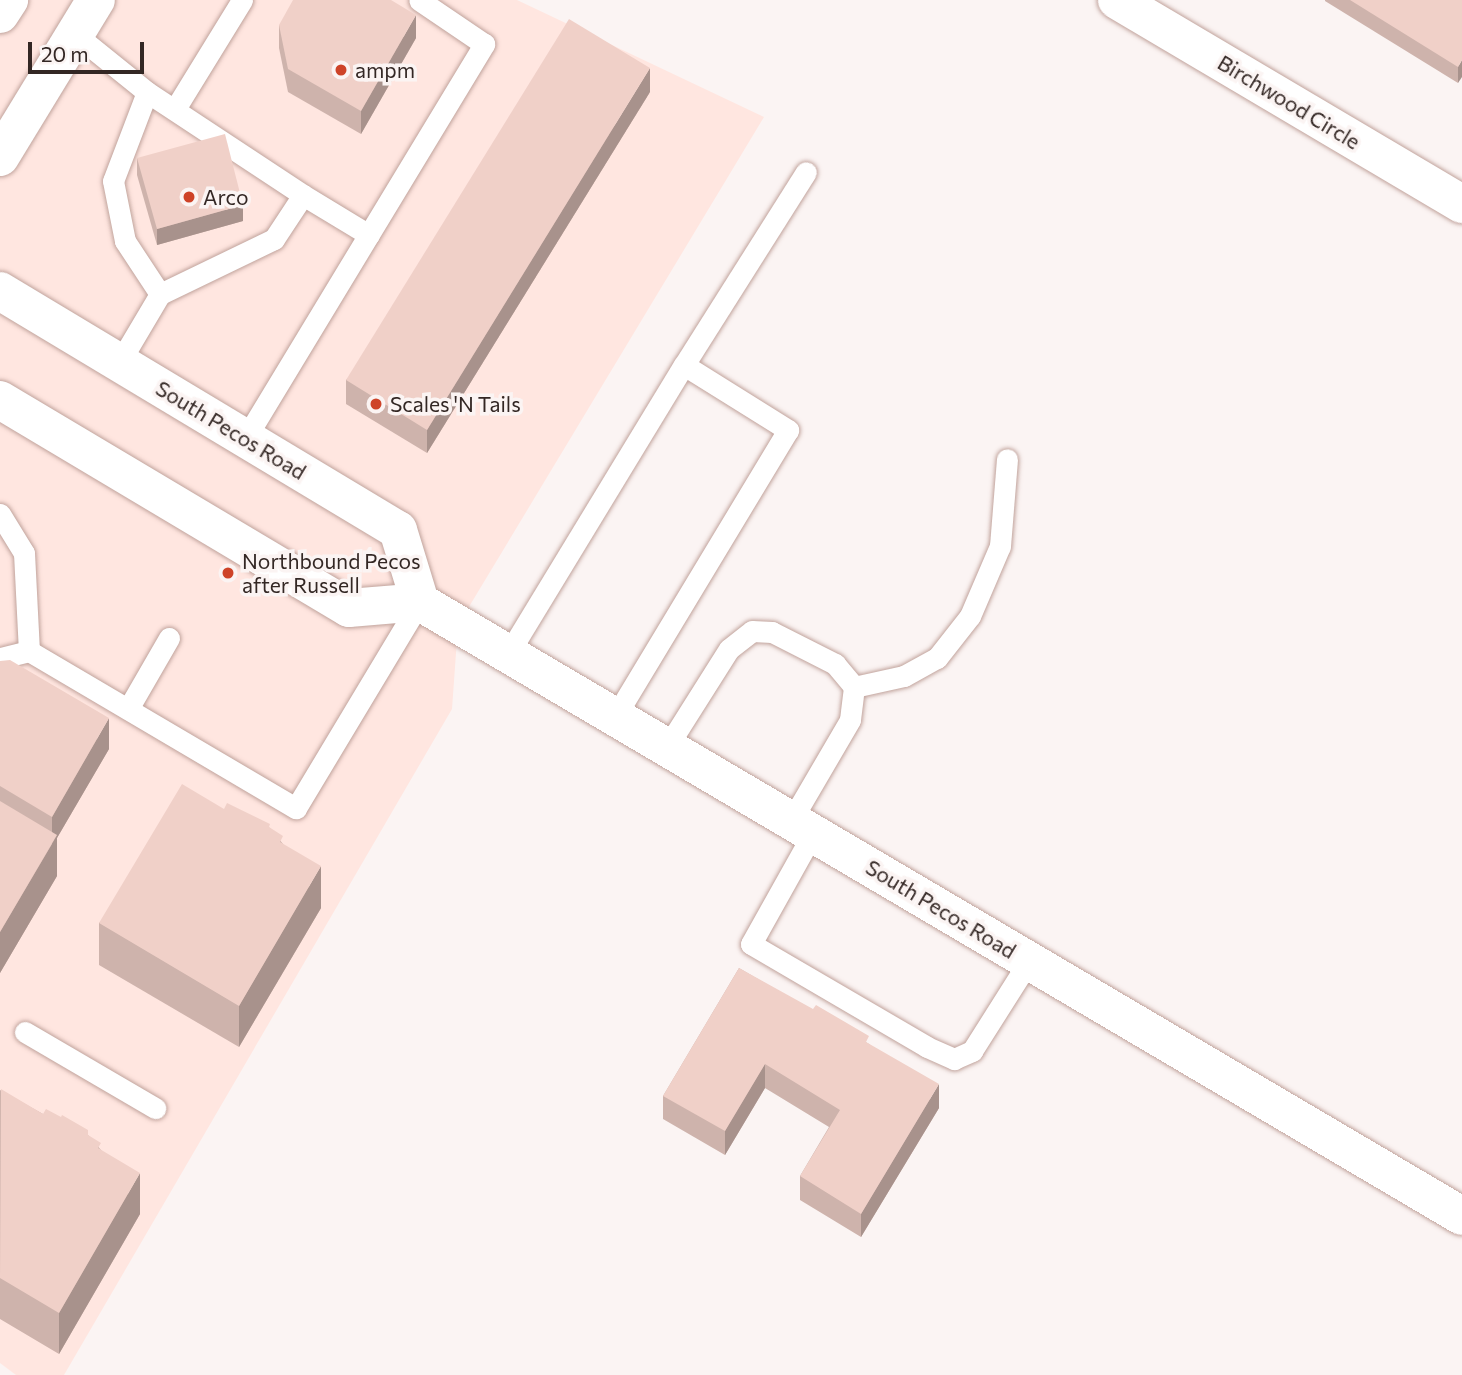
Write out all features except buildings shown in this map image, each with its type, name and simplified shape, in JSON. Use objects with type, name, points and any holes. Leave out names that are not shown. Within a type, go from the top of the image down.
[{"type":"main road","points":[[0,14],[9,0]]},
{"type":"main road","points":[[0,157],[96,0]]},
{"type":"main road","name":"Birchwood Circle","points":[[1117,0],[1462,204]]},
{"type":"main road","name":"South Pecos Road","points":[[0,291],[398,530],[420,602],[1462,1216]]},
{"type":"main road","points":[[0,400],[349,608],[420,602]]},
{"type":"lane","points":[[175,109],[242,0]]},
{"type":"lane","points":[[246,439],[484,44],[419,0]]},
{"type":"lane","points":[[75,34],[147,92],[303,195],[369,235]]},
{"type":"lane","points":[[147,92],[113,181],[125,241],[160,294]]},
{"type":"lane","points":[[508,654],[684,365],[806,172]]},
{"type":"lane","points":[[119,363],[160,294],[274,239],[303,195]]},
{"type":"lane","points":[[615,717],[788,430],[684,365]]},
{"type":"lane","points":[[854,687],[904,676],[937,658],[970,616],[1000,546],[1007,458]]},
{"type":"lane","points":[[0,514],[24,553],[29,651]]},
{"type":"lane","points":[[0,658],[29,651],[296,808],[420,602]]},
{"type":"lane","points":[[667,747],[729,649],[752,631],[772,632],[835,664],[854,687],[850,720],[751,944],[927,1047],[954,1059],[972,1051],[1029,961]]},
{"type":"lane","points":[[128,709],[169,638]]},
{"type":"lane","points":[[25,1032],[155,1108]]},
{"type":"shaded area","points":[[0,0],[517,0],[764,117],[458,625],[452,709],[64,1375],[16,1375],[0,1363]]},
{"type":"place","name":"ampm","points":[[341,70]]},
{"type":"place","name":"Arco","points":[[189,197]]},
{"type":"place","name":"Scales 'N Tails","points":[[376,404]]},
{"type":"place","name":"Northbound Pecos after Russell","points":[[228,573]]}]
